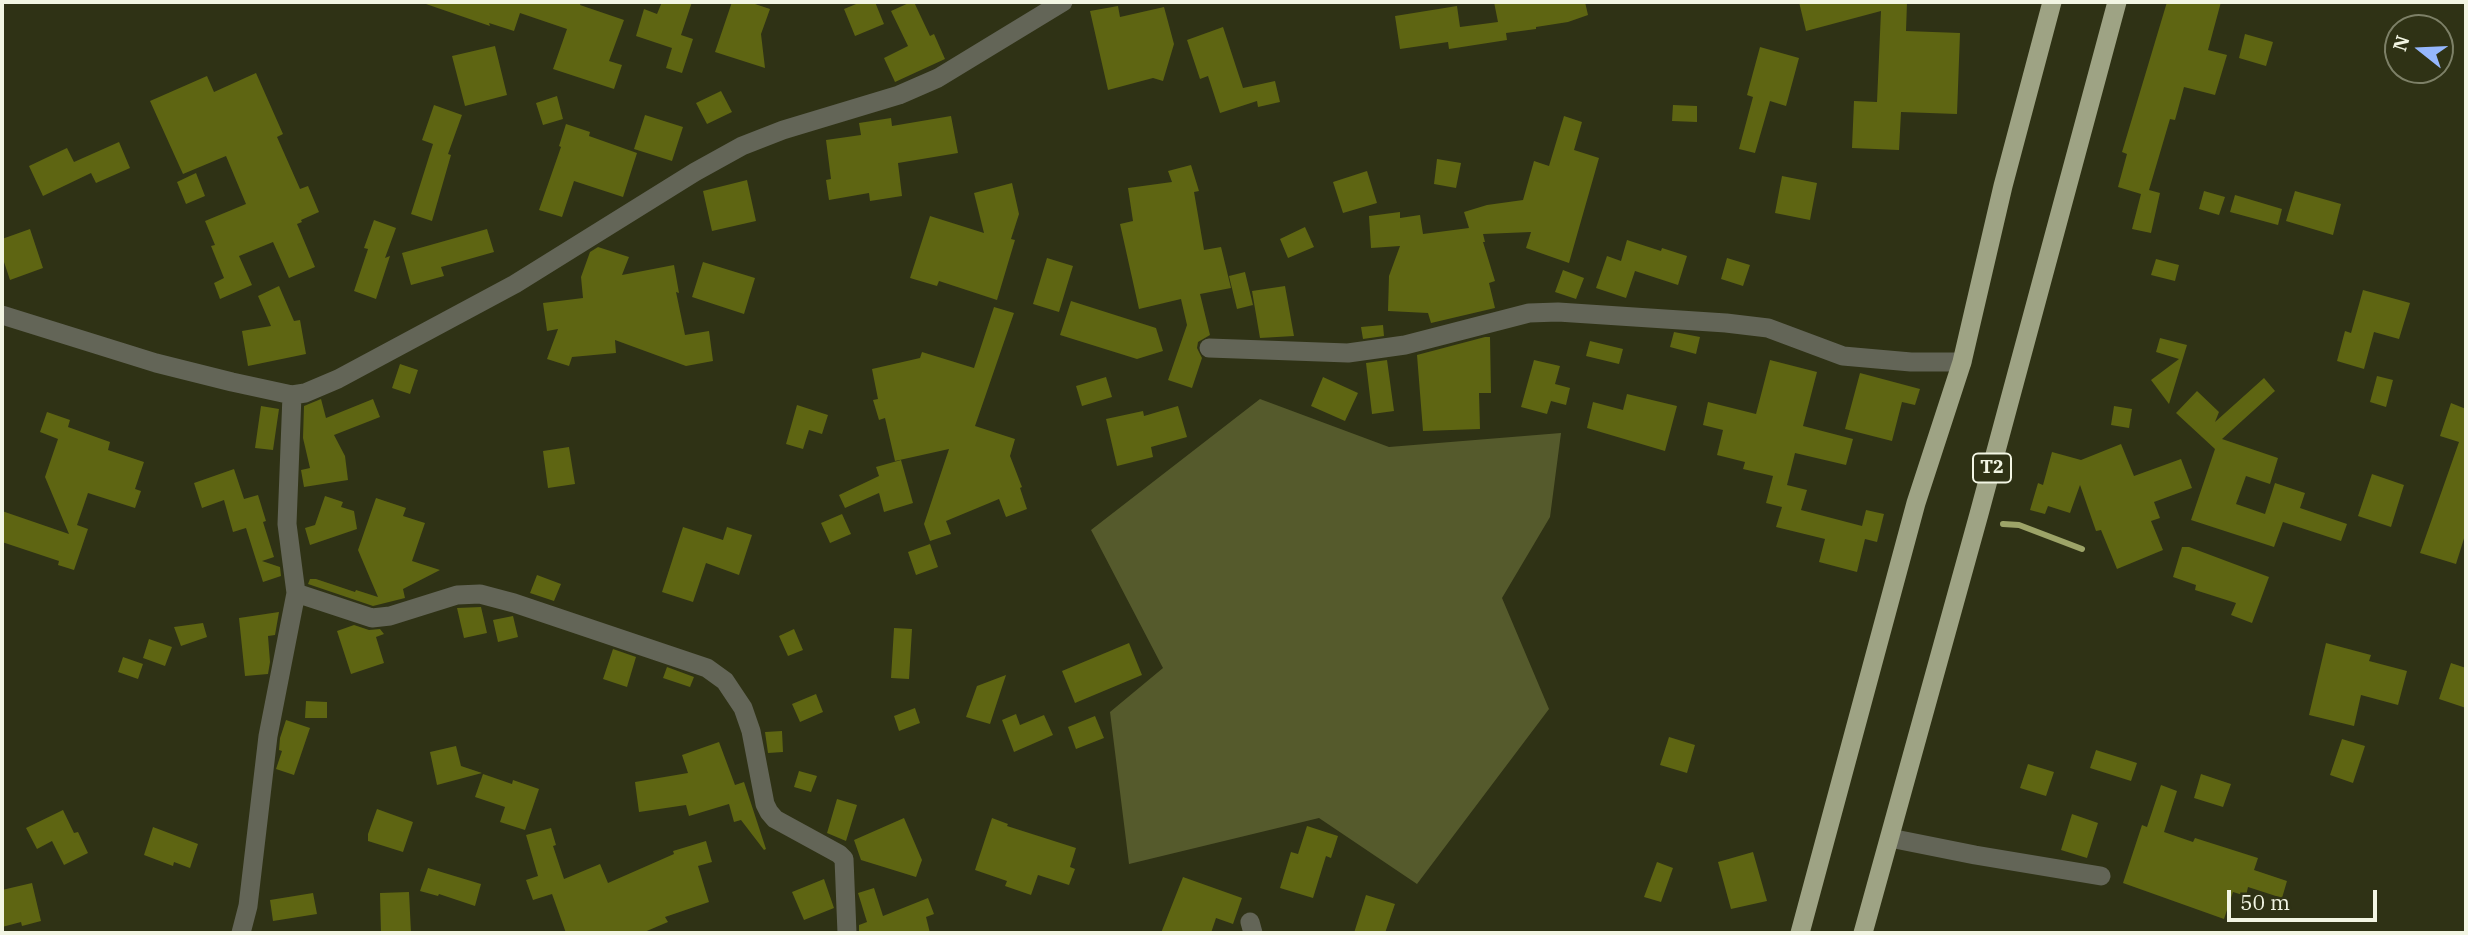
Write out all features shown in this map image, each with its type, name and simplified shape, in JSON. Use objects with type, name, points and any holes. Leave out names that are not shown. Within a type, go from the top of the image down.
[{"type":"highway","points":[[1801,933],[1916,503],[1962,362],[2003,186],[2052,2]]},
{"type":"highway","name":"T2","points":[[1863,933],[2117,2]]},
{"type":"street","points":[[2,315],[156,363],[265,390],[292,395],[312,390],[338,379],[482,302],[593,238],[695,172],[742,146],[783,130],[899,95],[938,78],[1063,2]]},
{"type":"street","points":[[1209,348],[1348,354],[1405,345],[1529,313],[1558,312],[1768,328],[1843,356],[1911,362],[1962,362]]},
{"type":"street","points":[[241,933],[248,906],[268,736],[296,593],[287,524],[292,395]]},
{"type":"street","points":[[296,593],[372,618],[390,616],[457,595],[480,594],[707,668],[725,681],[743,708],[751,731],[765,804],[769,812],[844,859],[847,933]]},
{"type":"street","points":[[1889,838],[2101,876]]},
{"type":"green space","points":[[1260,399],[1389,447],[1561,433],[1550,517],[1502,598],[1549,709],[1417,884],[1319,818],[1129,864],[1110,712],[1163,668],[1091,530]]},
{"type":"building","points":[[426,2],[581,2],[580,5],[624,20],[609,61],[622,65],[614,89],[553,69],[567,29],[520,13],[514,31],[489,23],[490,26]]},
{"type":"building","points":[[662,2],[692,2],[681,35],[693,39],[682,73],[666,68],[672,48],[636,36],[644,9],[657,14]]},
{"type":"building","points":[[732,2],[749,2],[770,9],[761,34],[765,68],[715,52]]},
{"type":"building","points":[[861,2],[875,2],[884,24],[855,36],[844,9]]},
{"type":"building","points":[[914,2],[930,36],[934,34],[945,59],[895,82],[884,58],[908,46],[891,11]]},
{"type":"building","points":[[1494,2],[1585,2],[1588,15],[1568,22],[1506,33],[1507,40],[1449,49],[1448,42],[1400,49],[1395,16],[1457,6],[1460,27],[1498,22]]},
{"type":"building","points":[[1799,2],[1907,2],[1906,31],[1960,33],[1957,114],[1901,112],[1899,150],[1852,148],[1854,101],[1877,102],[1881,11],[1806,31]]},
{"type":"building","points":[[2167,2],[2221,2],[2208,50],[2227,55],[2215,95],[2184,87],[2175,120],[2170,119],[2149,190],[2160,193],[2151,233],[2132,229],[2141,194],[2118,187],[2127,154],[2122,152]]},
{"type":"building","points":[[1118,6],[1120,17],[1164,7],[1174,44],[1163,81],[1153,78],[1108,90],[1090,11]]},
{"type":"building","points":[[1223,27],[1243,88],[1275,81],[1280,102],[1258,107],[1257,101],[1220,113],[1208,76],[1200,79],[1187,40]]},
{"type":"building","points":[[2245,34],[2273,42],[2266,66],[2239,58]]},
{"type":"building","points":[[495,46],[507,95],[465,106],[452,56]]},
{"type":"building","points":[[1760,47],[1799,58],[1786,106],[1770,101],[1755,153],[1739,149],[1753,97],[1747,95]]},
{"type":"building","points":[[256,73],[283,134],[277,137],[300,189],[308,186],[319,212],[297,224],[315,267],[289,278],[273,242],[239,256],[252,285],[220,299],[214,283],[224,278],[211,246],[215,245],[205,221],[246,204],[226,156],[183,174],[150,101],[207,76],[214,92]]},
{"type":"building","points":[[721,91],[732,112],[707,124],[696,103]]},
{"type":"building","points":[[557,96],[563,119],[543,125],[536,103]]},
{"type":"building","points":[[434,105],[462,115],[448,154],[451,155],[432,221],[411,214],[433,144],[422,140]]},
{"type":"building","points":[[1673,105],[1697,106],[1697,122],[1672,121]]},
{"type":"building","points":[[645,115],[683,127],[672,161],[634,149]]},
{"type":"building","points":[[951,116],[958,153],[898,163],[902,196],[870,201],[869,193],[829,200],[826,180],[831,179],[826,140],[861,135],[859,123],[891,118],[892,126]]},
{"type":"building","points":[[1564,116],[1582,122],[1574,150],[1599,158],[1569,263],[1526,248],[1531,232],[1483,234],[1495,281],[1489,283],[1495,308],[1431,323],[1428,313],[1388,311],[1389,276],[1400,246],[1371,248],[1369,216],[1400,212],[1400,218],[1420,215],[1423,234],[1469,228],[1464,212],[1487,205],[1523,200],[1534,161],[1549,166]]},
{"type":"building","points":[[566,124],[590,132],[589,136],[637,153],[623,197],[574,181],[562,217],[539,210],[561,147],[559,146]]},
{"type":"building","points":[[119,142],[130,168],[96,183],[91,173],[43,196],[29,166],[67,148],[74,162]]},
{"type":"building","points":[[1437,159],[1461,163],[1456,188],[1434,184]]},
{"type":"building","points":[[1191,165],[1199,191],[1194,192],[1204,250],[1221,247],[1231,288],[1200,294],[1210,335],[1198,342],[1197,348],[1202,358],[1192,388],[1168,380],[1187,325],[1181,299],[1139,309],[1120,224],[1133,221],[1128,188],[1172,182],[1168,171]]},
{"type":"building","points":[[1367,171],[1377,203],[1343,213],[1333,182]]},
{"type":"building","points":[[196,173],[205,196],[186,204],[177,182]]},
{"type":"building","points":[[1782,176],[1817,183],[1810,220],[1775,213]]},
{"type":"building","points":[[747,180],[756,221],[712,231],[703,191]]},
{"type":"building","points":[[1012,183],[1019,214],[1011,239],[1015,240],[997,300],[939,281],[937,286],[910,278],[930,216],[984,233],[974,193]]},
{"type":"building","points":[[2204,191],[2225,197],[2219,215],[2199,209]]},
{"type":"building","points":[[2295,191],[2341,204],[2333,235],[2286,221]]},
{"type":"building","points":[[2235,195],[2282,209],[2278,225],[2230,212]]},
{"type":"building","points":[[374,220],[396,228],[385,258],[390,256],[376,299],[354,291]]},
{"type":"building","points":[[1305,227],[1314,247],[1288,258],[1280,239]]},
{"type":"building","points":[[30,229],[43,268],[10,280],[2,256],[2,239]]},
{"type":"building","points":[[487,229],[494,252],[441,267],[444,276],[411,285],[402,253]]},
{"type":"building","points":[[1627,240],[1687,256],[1678,285],[1635,271],[1626,298],[1596,288],[1607,256],[1621,261]]},
{"type":"building","points":[[598,247],[629,257],[622,275],[674,265],[679,293],[676,292],[685,335],[709,331],[713,361],[686,366],[615,340],[616,353],[572,357],[569,366],[547,359],[558,329],[547,331],[543,303],[583,298],[581,277],[590,252]]},
{"type":"building","points":[[1047,258],[1073,266],[1059,312],[1033,304]]},
{"type":"building","points":[[1727,258],[1750,265],[1743,286],[1721,279]]},
{"type":"building","points":[[2156,259],[2179,265],[2175,281],[2151,275]]},
{"type":"building","points":[[703,262],[755,278],[744,314],[692,297]]},
{"type":"building","points":[[1563,270],[1584,278],[1576,299],[1555,292]]},
{"type":"building","points":[[1245,272],[1253,305],[1237,309],[1229,276]]},
{"type":"building","points":[[279,286],[294,321],[300,320],[306,354],[248,366],[242,331],[271,326],[258,296]]},
{"type":"building","points":[[1285,286],[1294,336],[1260,338],[1252,291]]},
{"type":"building","points":[[2363,290],[2410,303],[2399,339],[2374,332],[2364,369],[2337,361],[2345,331],[2351,333]]},
{"type":"building","points":[[1071,301],[1156,328],[1163,351],[1137,359],[1060,335]]},
{"type":"building","points":[[994,307],[1014,313],[975,426],[1015,439],[1010,456],[1027,509],[1006,517],[999,499],[946,521],[951,534],[930,541],[924,524],[949,449],[895,461],[885,418],[879,420],[873,400],[878,399],[872,369],[920,358],[922,352],[974,368]]},
{"type":"building","points":[[1383,325],[1384,336],[1363,339],[1361,327]]},
{"type":"building","points":[[1674,332],[1700,337],[1696,354],[1670,347]]},
{"type":"building","points":[[1490,337],[1491,393],[1479,393],[1480,429],[1423,431],[1417,355]]},
{"type":"building","points":[[2160,338],[2187,345],[2169,404],[2151,380],[2179,359],[2156,352]]},
{"type":"building","points":[[1590,341],[1623,349],[1619,364],[1586,356]]},
{"type":"building","points":[[1387,360],[1394,411],[1372,414],[1366,363]]},
{"type":"building","points":[[1534,360],[1560,366],[1555,384],[1570,388],[1566,405],[1551,401],[1547,414],[1521,407]]},
{"type":"building","points":[[1770,360],[1817,372],[1803,426],[1853,439],[1846,465],[1795,453],[1787,485],[1807,490],[1801,510],[1862,526],[1866,510],[1884,514],[1877,542],[1865,539],[1857,572],[1819,562],[1825,539],[1776,527],[1782,507],[1766,503],[1773,476],[1743,469],[1745,462],[1717,455],[1723,430],[1703,425],[1708,402],[1756,414]]},
{"type":"building","points":[[400,364],[418,370],[410,394],[392,388]]},
{"type":"building","points":[[1860,373],[1920,389],[1915,405],[1902,402],[1892,441],[1845,429]]},
{"type":"building","points":[[2377,376],[2393,380],[2386,407],[2370,402]]},
{"type":"building","points":[[1106,377],[1112,397],[1082,406],[1076,386]]},
{"type":"building","points":[[1323,377],[1358,393],[1345,421],[1311,406]]},
{"type":"building","points":[[2264,378],[2275,391],[2222,439],[2278,458],[2270,484],[2246,476],[2236,504],[2265,514],[2275,483],[2305,493],[2300,508],[2347,524],[2341,541],[2283,522],[2274,547],[2191,520],[2215,449],[2176,413],[2197,391],[2219,412],[2215,422]]},
{"type":"building","points":[[1627,394],[1677,406],[1665,451],[1587,428],[1593,402],[1623,410]]},
{"type":"building","points":[[321,399],[326,418],[373,399],[380,417],[334,435],[345,456],[348,480],[304,487],[301,470],[310,468],[303,438],[304,406]]},
{"type":"building","points":[[2451,403],[2466,409],[2466,532],[2456,564],[2420,553],[2459,442],[2440,436]]},
{"type":"building","points":[[797,405],[828,415],[822,434],[809,430],[803,449],[786,444]]},
{"type":"building","points":[[261,406],[279,409],[273,450],[255,448]]},
{"type":"building","points":[[1178,406],[1187,437],[1151,447],[1153,457],[1117,466],[1106,419],[1143,411],[1144,416]]},
{"type":"building","points":[[2114,406],[2132,409],[2129,428],[2111,425]]},
{"type":"building","points":[[47,412],[70,420],[68,427],[110,442],[108,450],[144,462],[135,489],[141,491],[135,508],[88,493],[77,525],[88,529],[74,570],[58,565],[59,561],[2,542],[2,511],[69,534],[45,477],[58,439],[40,432]]},
{"type":"building","points":[[2121,444],[2134,476],[2181,459],[2192,488],[2154,502],[2160,518],[2151,521],[2163,550],[2117,569],[2101,530],[2096,531],[2080,485],[2070,513],[2048,506],[2045,514],[2030,510],[2038,483],[2043,485],[2052,452],[2081,460]]},
{"type":"building","points":[[569,447],[575,484],[548,488],[543,451]]},
{"type":"building","points":[[901,460],[913,503],[884,512],[879,493],[845,508],[839,495],[879,476],[876,467]]},
{"type":"building","points":[[234,469],[244,499],[258,495],[274,557],[262,561],[280,567],[281,576],[263,582],[246,528],[233,532],[224,500],[202,508],[194,483]]},
{"type":"building","points":[[2372,474],[2404,485],[2391,527],[2358,516]]},
{"type":"building","points":[[325,496],[343,502],[341,507],[354,511],[357,529],[310,545],[305,528],[315,525]]},
{"type":"building","points":[[376,498],[406,508],[403,516],[425,523],[412,561],[440,570],[403,589],[405,598],[373,606],[308,584],[310,579],[316,579],[378,597],[358,550]]},
{"type":"building","points":[[842,514],[851,534],[830,543],[821,523]]},
{"type":"building","points":[[683,527],[723,540],[727,527],[752,535],[739,575],[706,563],[693,602],[662,592]]},
{"type":"building","points":[[930,544],[938,567],[916,575],[908,552]]},
{"type":"building","points":[[2182,547],[2189,547],[2269,577],[2252,623],[2231,615],[2236,603],[2195,590],[2196,585],[2173,577]]},
{"type":"building","points":[[537,575],[561,584],[554,601],[530,593]]},
{"type":"building","points":[[481,607],[487,633],[464,638],[457,608]]},
{"type":"building","points":[[279,612],[275,635],[268,636],[268,674],[245,676],[239,618]]},
{"type":"building","points":[[513,616],[518,637],[498,642],[493,620]]},
{"type":"building","points":[[203,623],[207,637],[181,646],[174,627]]},
{"type":"building","points":[[354,625],[369,630],[380,629],[384,634],[376,637],[384,663],[351,674],[337,631]]},
{"type":"building","points":[[894,628],[912,629],[909,679],[891,678]]},
{"type":"building","points":[[794,629],[803,650],[788,656],[779,636]]},
{"type":"building","points":[[149,639],[172,647],[165,666],[143,658]]},
{"type":"building","points":[[1129,643],[1142,675],[1075,703],[1062,671]]},
{"type":"building","points":[[2326,643],[2371,655],[2369,661],[2407,671],[2398,705],[2361,695],[2354,726],[2309,715]]},
{"type":"building","points":[[613,649],[636,657],[627,687],[603,679]]},
{"type":"building","points":[[123,657],[143,664],[138,679],[118,672]]},
{"type":"building","points":[[2451,663],[2466,668],[2466,708],[2439,699]]},
{"type":"building","points":[[667,667],[694,677],[690,687],[663,678]]},
{"type":"building","points":[[1006,675],[990,724],[966,717],[977,686]]},
{"type":"building","points":[[816,694],[823,712],[800,722],[792,704]]},
{"type":"building","points":[[306,701],[327,702],[327,718],[305,718]]},
{"type":"building","points":[[915,708],[920,723],[899,731],[894,716]]},
{"type":"building","points":[[1016,714],[1020,725],[1044,715],[1053,735],[1014,752],[1002,720]]},
{"type":"building","points":[[1095,716],[1104,738],[1076,749],[1068,727]]},
{"type":"building","points":[[286,720],[310,728],[294,775],[276,769],[282,751],[279,750],[280,738]]},
{"type":"building","points":[[782,731],[783,752],[768,753],[765,732]]},
{"type":"building","points":[[1669,737],[1695,745],[1687,773],[1660,765]]},
{"type":"building","points":[[2342,739],[2365,746],[2353,783],[2330,775]]},
{"type":"building","points":[[719,742],[735,785],[744,782],[766,849],[764,850],[741,820],[734,822],[729,804],[689,816],[686,805],[639,812],[635,782],[688,773],[682,755]]},
{"type":"building","points":[[456,746],[461,766],[482,773],[437,785],[430,752]]},
{"type":"building","points":[[2096,750],[2137,763],[2131,781],[2090,768]]},
{"type":"building","points":[[2028,764],[2054,772],[2046,796],[2020,788]]},
{"type":"building","points":[[799,771],[817,776],[811,792],[794,787]]},
{"type":"building","points":[[483,774],[512,784],[513,780],[539,789],[525,830],[500,822],[505,807],[475,797]]},
{"type":"building","points":[[2201,774],[2231,784],[2223,807],[2194,798]]},
{"type":"building","points":[[2161,785],[2177,791],[2164,832],[2193,842],[2195,838],[2258,858],[2254,870],[2287,881],[2282,898],[2248,887],[2246,896],[2233,892],[2224,919],[2123,883],[2142,825],[2147,827]]},
{"type":"building","points":[[837,799],[857,805],[846,841],[827,833]]},
{"type":"building","points":[[377,809],[413,822],[403,852],[368,841]]},
{"type":"building","points":[[63,810],[88,853],[64,865],[52,841],[37,849],[26,828]]},
{"type":"building","points":[[2072,814],[2098,823],[2087,858],[2061,850]]},
{"type":"building","points":[[904,818],[922,860],[916,877],[861,860],[854,840]]},
{"type":"building","points":[[992,818],[1008,824],[1007,826],[1076,848],[1070,867],[1075,869],[1069,885],[1038,875],[1031,895],[1005,886],[1007,881],[975,870]]},
{"type":"building","points":[[1307,826],[1338,836],[1331,858],[1326,856],[1313,898],[1280,888],[1291,852],[1298,854]]},
{"type":"building","points":[[153,827],[198,844],[190,868],[174,862],[173,866],[144,855]]},
{"type":"building","points":[[551,828],[556,845],[553,846],[564,879],[600,864],[608,883],[674,854],[673,851],[706,841],[712,862],[698,866],[709,902],[665,917],[668,922],[642,933],[566,933],[552,894],[533,900],[526,880],[538,876],[526,835]]},
{"type":"building","points":[[1753,852],[1767,901],[1731,909],[1718,862]]},
{"type":"building","points":[[1657,862],[1673,868],[1661,902],[1644,897]]},
{"type":"building","points":[[428,868],[481,884],[475,906],[439,894],[438,896],[420,891]]},
{"type":"building","points":[[1183,877],[1242,898],[1233,924],[1216,918],[1211,933],[1161,933]]},
{"type":"building","points":[[824,879],[834,908],[804,920],[792,892]]},
{"type":"building","points":[[32,883],[41,921],[2,927],[2,890]]},
{"type":"building","points":[[874,888],[883,916],[928,898],[934,914],[926,917],[930,933],[859,933],[859,925],[867,922],[858,893]]},
{"type":"building","points":[[409,892],[411,933],[381,933],[380,893]]},
{"type":"building","points":[[313,893],[317,914],[273,921],[270,900]]},
{"type":"building","points":[[1366,895],[1395,904],[1385,933],[1354,933]]},
{"type":"waterway","points":[[2003,524],[2019,525],[2082,549]]}]
